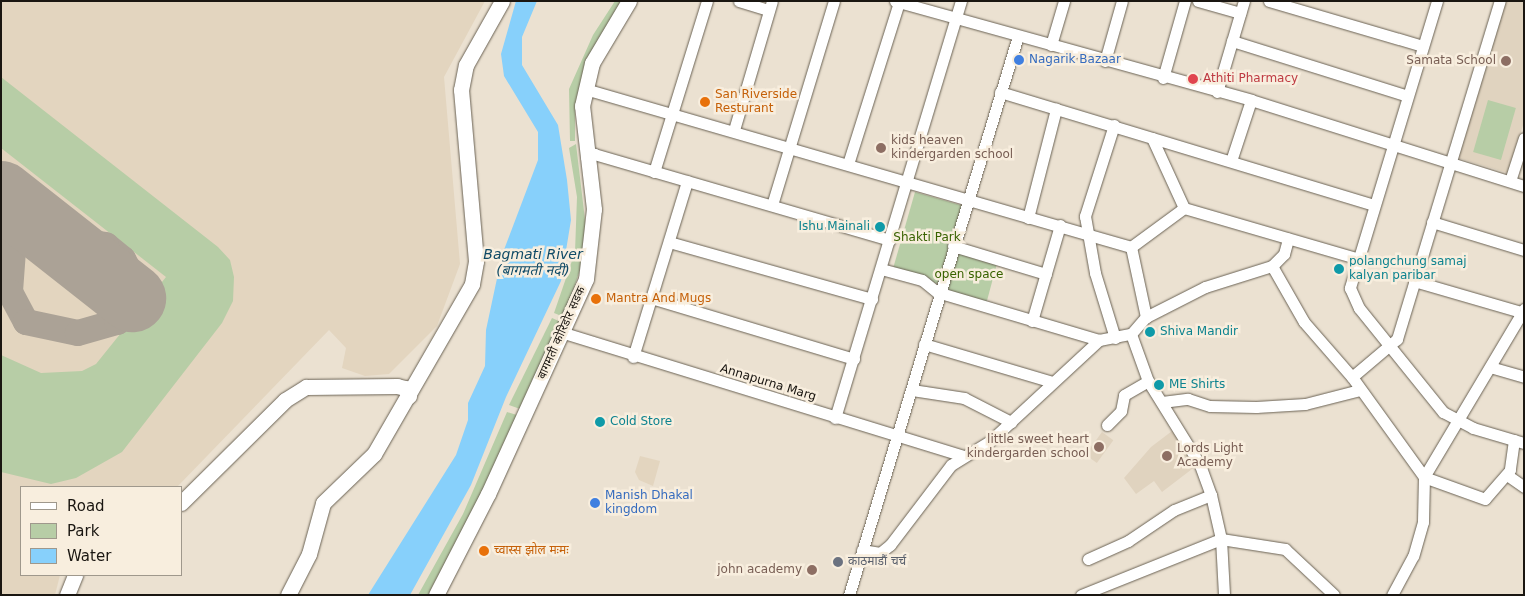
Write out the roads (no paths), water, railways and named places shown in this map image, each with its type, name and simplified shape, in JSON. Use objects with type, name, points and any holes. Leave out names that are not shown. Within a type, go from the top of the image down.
[{"type":"main road","points":[[288,595],[309,554],[323,503],[368,463],[410,396],[463,304],[475,273],[461,90],[466,65],[502,1]]},
{"type":"main road","name":"बागमती कोरिडोर सडक","points":[[436,595],[564,333],[590,261],[594,209],[580,126],[585,89],[605,37],[629,1]]},
{"type":"main road","points":[[182,503],[285,400],[306,387],[397,386],[405,388],[410,396]]},
{"type":"main road","points":[[67,595],[75,576]]},
{"type":"street","points":[[654,172],[707,1]]},
{"type":"street","points":[[734,130],[771,6],[739,1]]},
{"type":"street","points":[[772,205],[834,1]]},
{"type":"street","points":[[836,418],[959,20],[961,1]]},
{"type":"street","points":[[1051,45],[1064,1]]},
{"type":"street","points":[[1105,61],[1122,1]]},
{"type":"street","points":[[1163,78],[1185,1]]},
{"type":"street","points":[[1198,1],[1240,13]]},
{"type":"street","points":[[1217,92],[1244,1]]},
{"type":"street","points":[[1269,1],[1423,46]]},
{"type":"street","points":[[1272,266],[1304,322],[1352,377],[1424,477],[1480,500],[1492,494],[1507,475],[1519,442],[1458,421],[1443,412],[1393,346],[1353,298],[1356,258],[1437,1]]},
{"type":"street","points":[[1352,377],[1393,346],[1500,1]]},
{"type":"street","points":[[848,164],[897,2],[1163,78],[1251,100],[1524,186]]},
{"type":"street","points":[[849,595],[912,390],[938,292],[1018,36]]},
{"type":"street","points":[[1232,41],[1407,96]]},
{"type":"street","points":[[585,89],[790,146],[967,202],[1060,225],[1131,247]]},
{"type":"street","points":[[1000,92],[1372,204]]},
{"type":"street","points":[[1232,161],[1251,100]]},
{"type":"street","points":[[1028,218],[1056,109]]},
{"type":"street","points":[[1114,126],[1085,216],[1086,233],[1115,338]]},
{"type":"street","points":[[1152,138],[1184,208],[1356,258]]},
{"type":"street","points":[[1510,181],[1524,138]]},
{"type":"street","points":[[586,157],[594,154],[890,240]]},
{"type":"street","points":[[633,358],[687,181]]},
{"type":"street","points":[[1131,247],[1184,208]]},
{"type":"street","points":[[1432,222],[1524,250]]},
{"type":"street","points":[[1032,321],[1060,225]]},
{"type":"street","points":[[882,269],[922,280],[938,292],[1099,340],[1132,334],[1146,318],[1205,288],[1272,266],[1284,254],[1288,239]]},
{"type":"street","points":[[669,242],[872,299]]},
{"type":"street","points":[[953,246],[1046,274]]},
{"type":"street","points":[[1131,247],[1146,318]]},
{"type":"street","points":[[1392,595],[1413,556],[1423,522],[1424,477],[1523,311],[1414,281]]},
{"type":"street","points":[[651,298],[854,359]]},
{"type":"street","name":"Annapurna Marg","points":[[564,333],[633,358],[965,456]]},
{"type":"street","points":[[1132,334],[1148,381],[1200,465],[1211,495],[1221,539],[1224,595]]},
{"type":"street","points":[[862,550],[880,553],[890,545],[951,465],[1011,422],[1099,340]]},
{"type":"street","points":[[924,344],[1052,382]]},
{"type":"street","points":[[1490,367],[1524,377]]},
{"type":"street","points":[[1106,425],[1121,411],[1124,396],[1148,381]]},
{"type":"street","points":[[912,390],[964,398],[1011,422]]},
{"type":"street","points":[[1162,402],[1173,398],[1210,406],[1256,407],[1305,404],[1360,390]]},
{"type":"street","points":[[1507,475],[1524,487]]},
{"type":"street","points":[[1088,559],[1128,541],[1174,510],[1211,495]]},
{"type":"street","points":[[1081,595],[1221,539],[1285,549],[1334,595]]},
{"type":"water","name":"Bagmati River (बागमती नदी)","points":[[516,1],[537,1],[522,37],[522,65],[558,125],[567,180],[571,220],[561,281],[506,397],[471,485],[410,595],[368,595],[456,455],[468,420],[468,403],[485,366],[486,330],[502,255],[538,160],[538,132],[504,76],[501,54]]},
{"type":"place","name":"Nagarik Bazaar","points":[[1019,60]]},
{"type":"place","name":"Samata School","points":[[1506,61]]},
{"type":"place","name":"Athiti Pharmacy","points":[[1193,79]]},
{"type":"place","name":"San Riverside Resturant","points":[[705,102]]},
{"type":"place","name":"kids heaven kindergarden school","points":[[881,148]]},
{"type":"place","name":"Ishu Mainali","points":[[880,227]]},
{"type":"place","name":"polangchung samaj kalyan paribar","points":[[1339,269]]},
{"type":"place","name":"Mantra And Mugs","points":[[596,299]]},
{"type":"place","name":"Shiva Mandir","points":[[1150,332]]},
{"type":"place","name":"ME Shirts","points":[[1159,385]]},
{"type":"place","name":"Cold Store","points":[[600,422]]},
{"type":"place","name":"little sweet heart kindergarden school","points":[[1099,447]]},
{"type":"place","name":"Lords Light Academy","points":[[1167,456]]},
{"type":"place","name":"Manish Dhakal kingdom","points":[[595,503]]},
{"type":"place","name":"च्वास्स झोल मःमः","points":[[484,551]]},
{"type":"place","name":"काठमाडौं चर्च","points":[[838,562]]},
{"type":"place","name":"john academy","points":[[812,570]]},
{"type":"park label","name":"Shakti Park","points":[[927,238]]},
{"type":"park label","name":"open space","points":[[969,275]]}]
